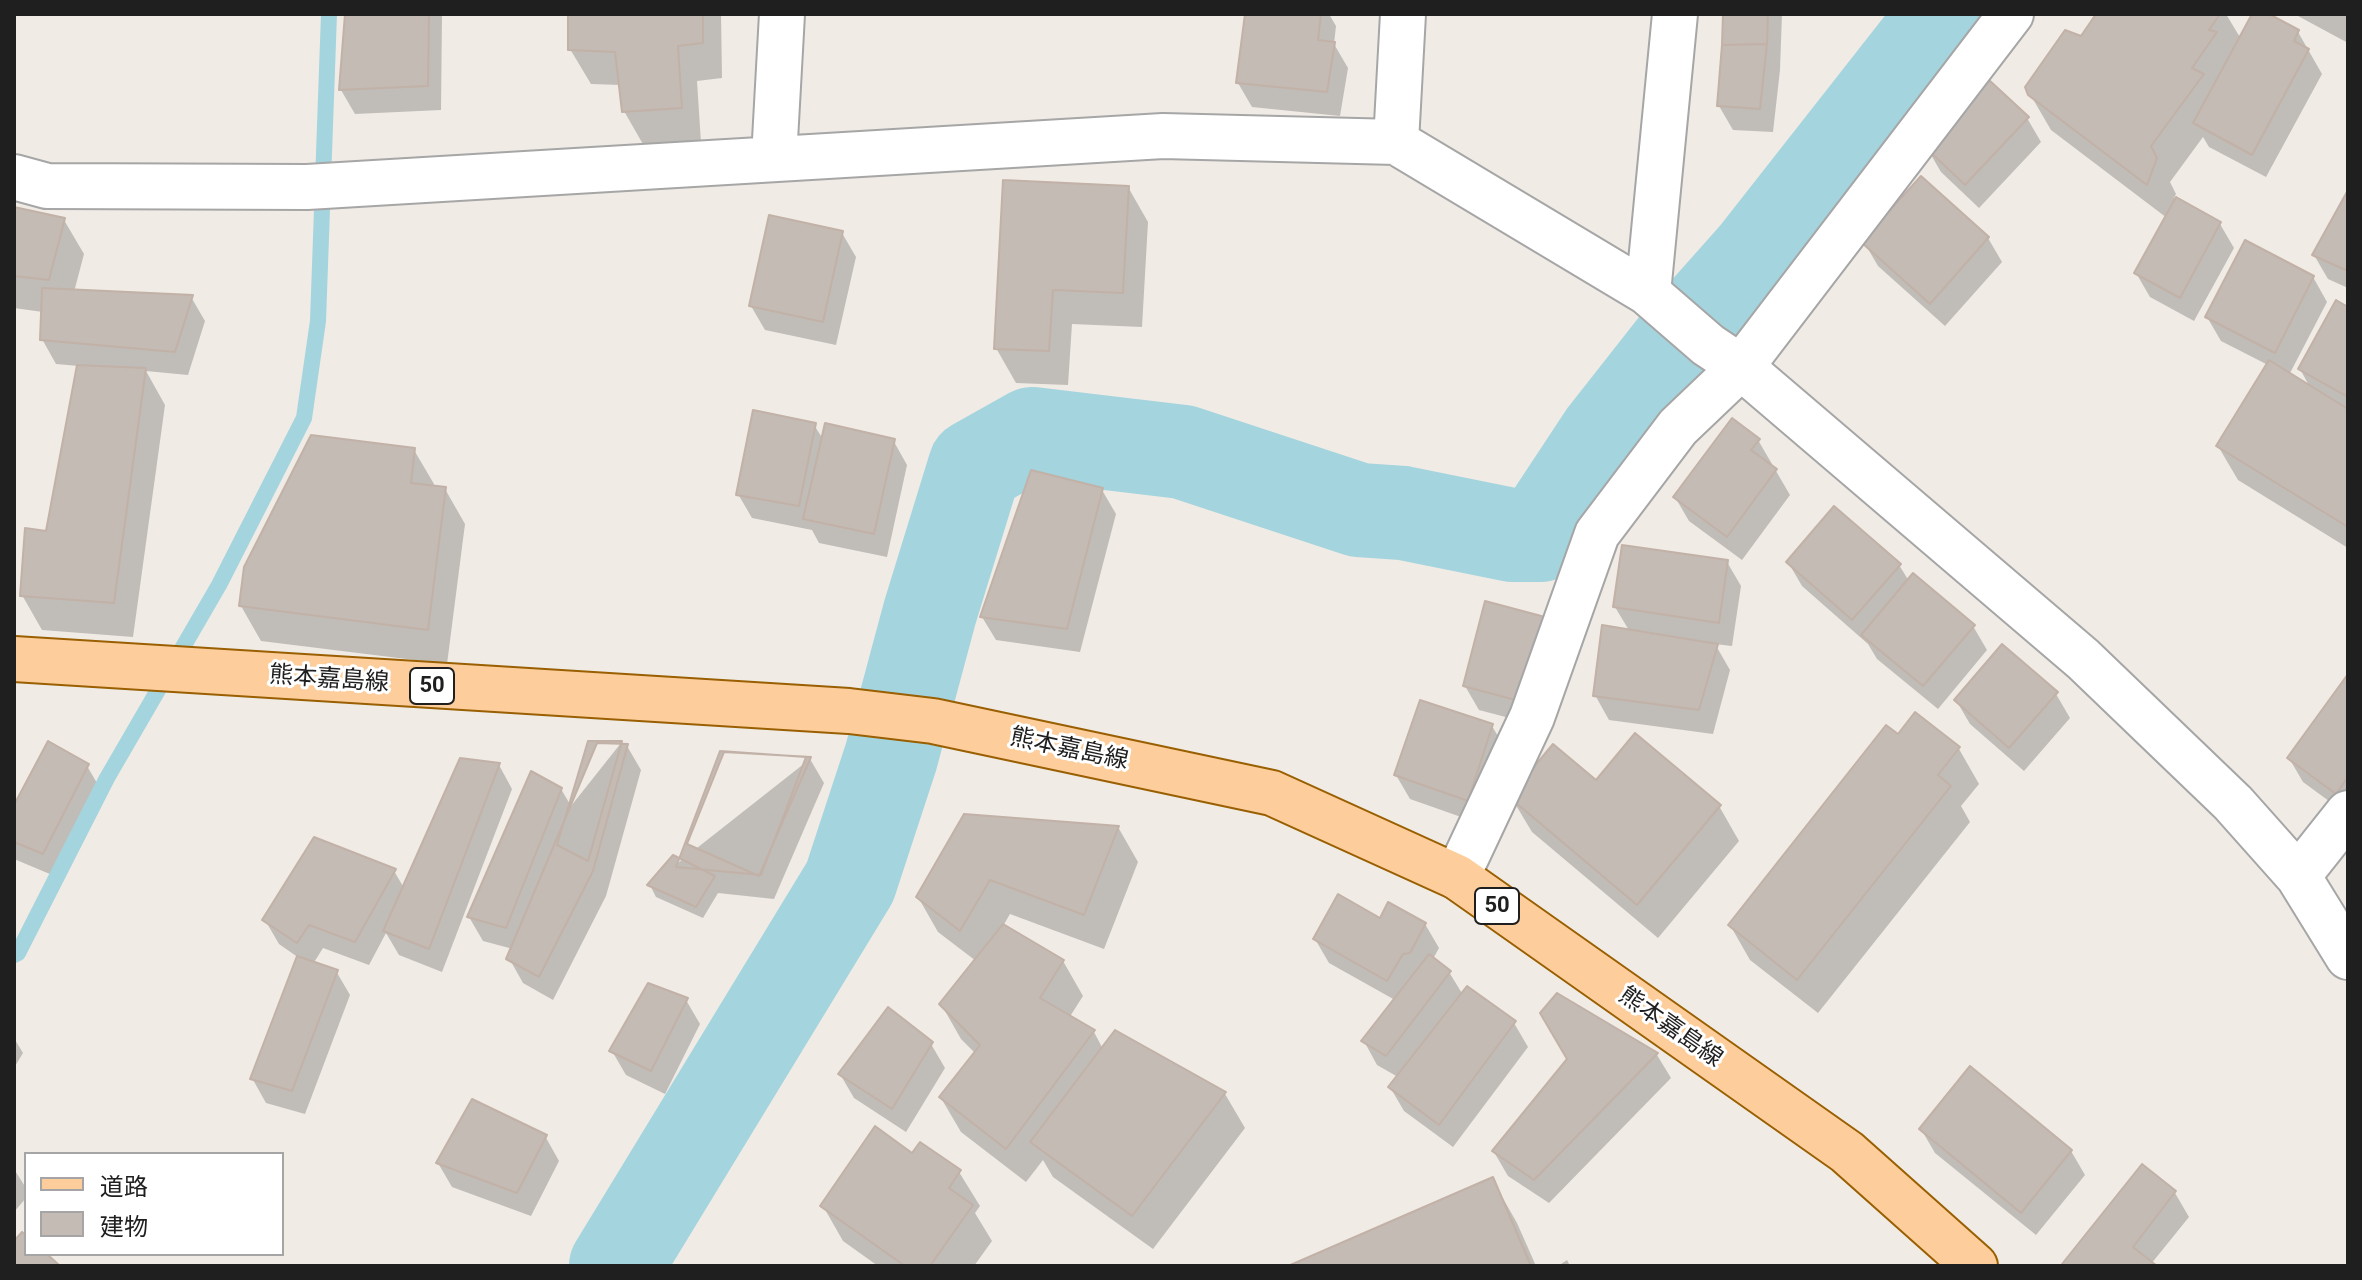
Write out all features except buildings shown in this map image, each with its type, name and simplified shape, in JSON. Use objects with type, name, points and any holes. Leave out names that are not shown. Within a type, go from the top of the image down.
[{"type":"main road","name":"熊本嘉島線","points":[[14,659],[849,711],[933,721],[1272,793],[1457,877],[1847,1152],[1975,1266]]},
{"type":"street","points":[[774,158],[782,14]]},
{"type":"street","points":[[1396,142],[1403,14]]},
{"type":"street","points":[[1648,293],[1675,14]]},
{"type":"street","points":[[1457,877],[1532,717],[1597,534],[1678,427],[1725,356],[2011,14]]},
{"type":"street","points":[[14,177],[47,186],[307,187],[1163,136],[1396,142],[1648,293],[2083,659],[2233,803],[2298,876],[2348,957]]},
{"type":"street","points":[[2298,876],[2348,813]]},
{"type":"waterway","points":[[14,955],[18,953],[107,778],[219,585],[304,418],[318,321],[329,14]]},
{"type":"waterway","points":[[616,1266],[850,882],[891,757],[930,612],[975,466],[1032,434],[1183,452],[1359,510],[1403,513],[1512,535],[1540,535],[1606,435],[1676,346],[1756,256],[1946,14]]}]
